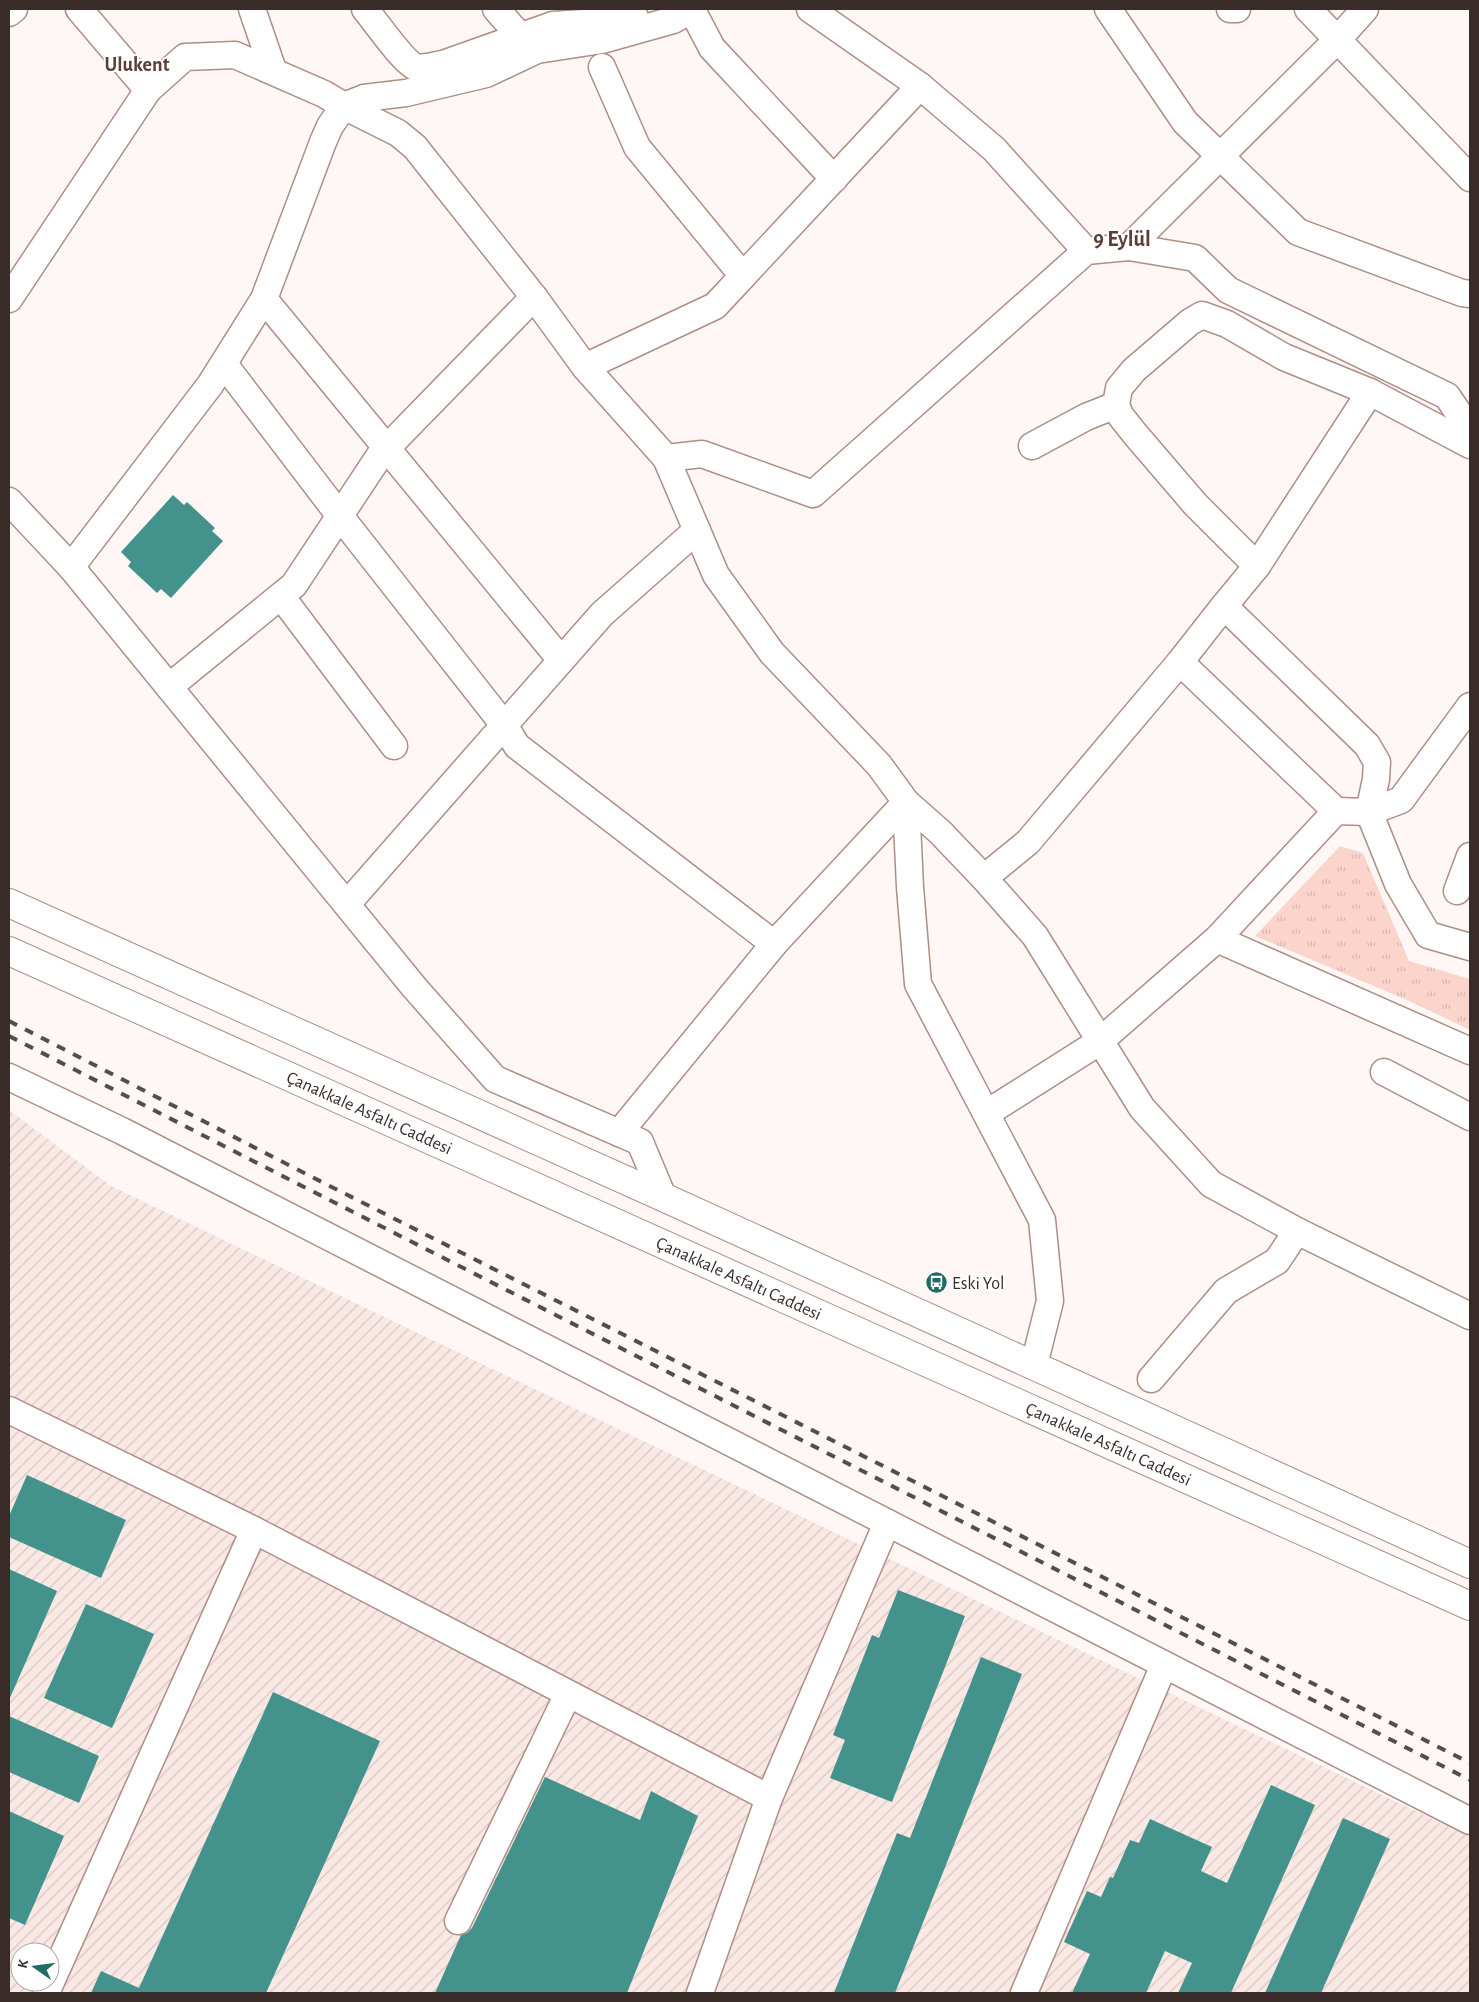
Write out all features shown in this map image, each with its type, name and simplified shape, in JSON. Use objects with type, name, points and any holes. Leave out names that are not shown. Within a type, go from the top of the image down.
[{"type":"highway","points":[[9,903],[663,1197],[1470,1564]]},
{"type":"highway","name":"Çanakkale Asfaltı Caddesi","points":[[9,951],[1470,1606]]},
{"type":"street","points":[[9,13],[14,9]]},
{"type":"street","points":[[79,9],[148,90]]},
{"type":"street","points":[[252,9],[272,70]]},
{"type":"street","points":[[365,9],[405,60],[416,67],[443,64],[553,25],[629,20],[656,9]]},
{"type":"street","points":[[496,9],[520,36]]},
{"type":"street","points":[[71,567],[210,385],[264,299],[323,142],[330,126],[344,106],[364,98],[406,93],[486,74],[537,50],[602,40],[673,20],[690,9],[712,48],[834,179]]},
{"type":"street","points":[[810,9],[920,86],[994,149],[1086,251]]},
{"type":"street","points":[[1108,9],[1185,122],[1298,232],[1462,293],[1470,294]]},
{"type":"street","points":[[1230,9],[1237,9]]},
{"type":"street","points":[[1308,9],[1470,178]]},
{"type":"street","points":[[1129,247],[1338,39],[1365,9]]},
{"type":"street","points":[[9,299],[148,90],[185,57],[235,55],[324,94],[398,133],[415,147],[534,296],[586,367],[666,458],[716,575],[772,653],[879,765],[906,802],[940,832],[1035,936],[1142,1108],[1211,1184],[1297,1231],[1470,1316]]},
{"type":"street","points":[[602,67],[637,147],[743,276]]},
{"type":"street","points":[[586,367],[715,306],[920,86]]},
{"type":"street","points":[[666,458],[702,454],[813,494],[1086,251],[1129,247],[1195,258],[1228,290],[1447,396],[1462,418],[1466,443]]},
{"type":"street","points":[[169,687],[294,585],[380,455],[534,296]]},
{"type":"street","points":[[264,299],[561,660]]},
{"type":"street","points":[[1257,566],[1195,504],[1135,434],[1120,415],[1116,406],[1118,388],[1134,370],[1190,322],[1202,315],[1227,324],[1284,357],[1370,392],[1466,443]]},
{"type":"street","points":[[224,364],[504,725],[517,746],[774,944]]},
{"type":"street","points":[[984,878],[1028,842],[1180,662],[1257,566],[1370,392]]},
{"type":"street","points":[[1032,446],[1086,417],[1116,406]]},
{"type":"street","points":[[9,502],[71,567],[414,987],[495,1079],[640,1142],[663,1197]]},
{"type":"street","points":[[346,904],[602,614],[696,530]]},
{"type":"street","points":[[281,596],[394,746]]},
{"type":"street","points":[[1224,606],[1367,745],[1377,762],[1376,779],[1369,812],[1398,884],[1428,935],[1470,947]]},
{"type":"street","points":[[1180,662],[1336,810],[1369,812],[1401,800],[1470,706]]},
{"type":"street","points":[[619,1133],[774,944],[906,802]]},
{"type":"street","points":[[906,802],[910,887],[918,984],[1042,1220],[1050,1301],[1034,1365]]},
{"type":"street","points":[[987,1113],[1100,1042],[1217,940],[1336,810]]},
{"type":"street","points":[[1457,891],[1470,856]]},
{"type":"street","points":[[1217,940],[1470,1051]]},
{"type":"street","points":[[1384,1072],[1470,1117]]},
{"type":"street","points":[[9,1077],[139,1140],[1470,1821]]},
{"type":"street","points":[[1151,1379],[1226,1291],[1276,1261],[1297,1231]]},
{"type":"street","points":[[9,1410],[254,1530],[769,1798]]},
{"type":"street","points":[[700,1993],[769,1798],[887,1523]]},
{"type":"street","points":[[46,1993],[254,1530]]},
{"type":"street","points":[[1024,1993],[1164,1665]]},
{"type":"street","points":[[458,1921],[568,1694]]},
{"type":"shaded area","points":[[9,1110],[111,1186],[1470,1837],[1470,1993],[9,1993]]},
{"type":"green space","points":[[1340,846],[1363,853],[1409,961],[1470,979],[1470,1030],[1407,1000],[1255,936]]},
{"type":"building","points":[[173,495],[184,505],[187,502],[215,528],[212,531],[223,541],[171,598],[161,589],[157,593],[128,566],[131,562],[121,552]]},
{"type":"building","points":[[27,1475],[126,1520],[101,1578],[9,1537],[9,1516]]},
{"type":"building","points":[[9,1569],[57,1591],[9,1700]]},
{"type":"building","points":[[898,1590],[965,1616],[892,1802],[830,1778],[845,1740],[833,1735],[872,1635],[879,1638]]},
{"type":"building","points":[[86,1604],[154,1634],[112,1728],[44,1698]]},
{"type":"building","points":[[981,1657],[1022,1674],[895,1993],[834,1993],[897,1833],[910,1838]]},
{"type":"building","points":[[273,1692],[380,1741],[266,1993],[91,1993],[101,1971],[139,1988]]},
{"type":"building","points":[[9,1716],[99,1756],[79,1803],[9,1772]]},
{"type":"building","points":[[545,1777],[640,1820],[651,1791],[698,1816],[627,1993],[435,1993],[461,1935],[467,1933],[472,1928]]},
{"type":"building","points":[[1271,1785],[1315,1805],[1231,1993],[1178,1993],[1192,1963],[1165,1951],[1146,1993],[1072,1993],[1090,1954],[1064,1942],[1087,1891],[1101,1897],[1110,1877],[1113,1878],[1130,1840],[1139,1843],[1150,1819],[1212,1847],[1201,1871],[1227,1883]]},
{"type":"building","points":[[9,1811],[64,1836],[25,1925],[9,1918]]},
{"type":"building","points":[[1343,1818],[1390,1839],[1321,1993],[1265,1993]]},
{"type":"railway","points":[[9,1021],[310,1176],[1470,1763]]},
{"type":"railway","points":[[9,1036],[1470,1780]]},
{"type":"place","name":"Eski Yol","points":[[936,1283]]},
{"type":"district","name":"Ulukent","points":[[137,64]]},
{"type":"district","name":"9 Eylül","points":[[1122,238]]}]
